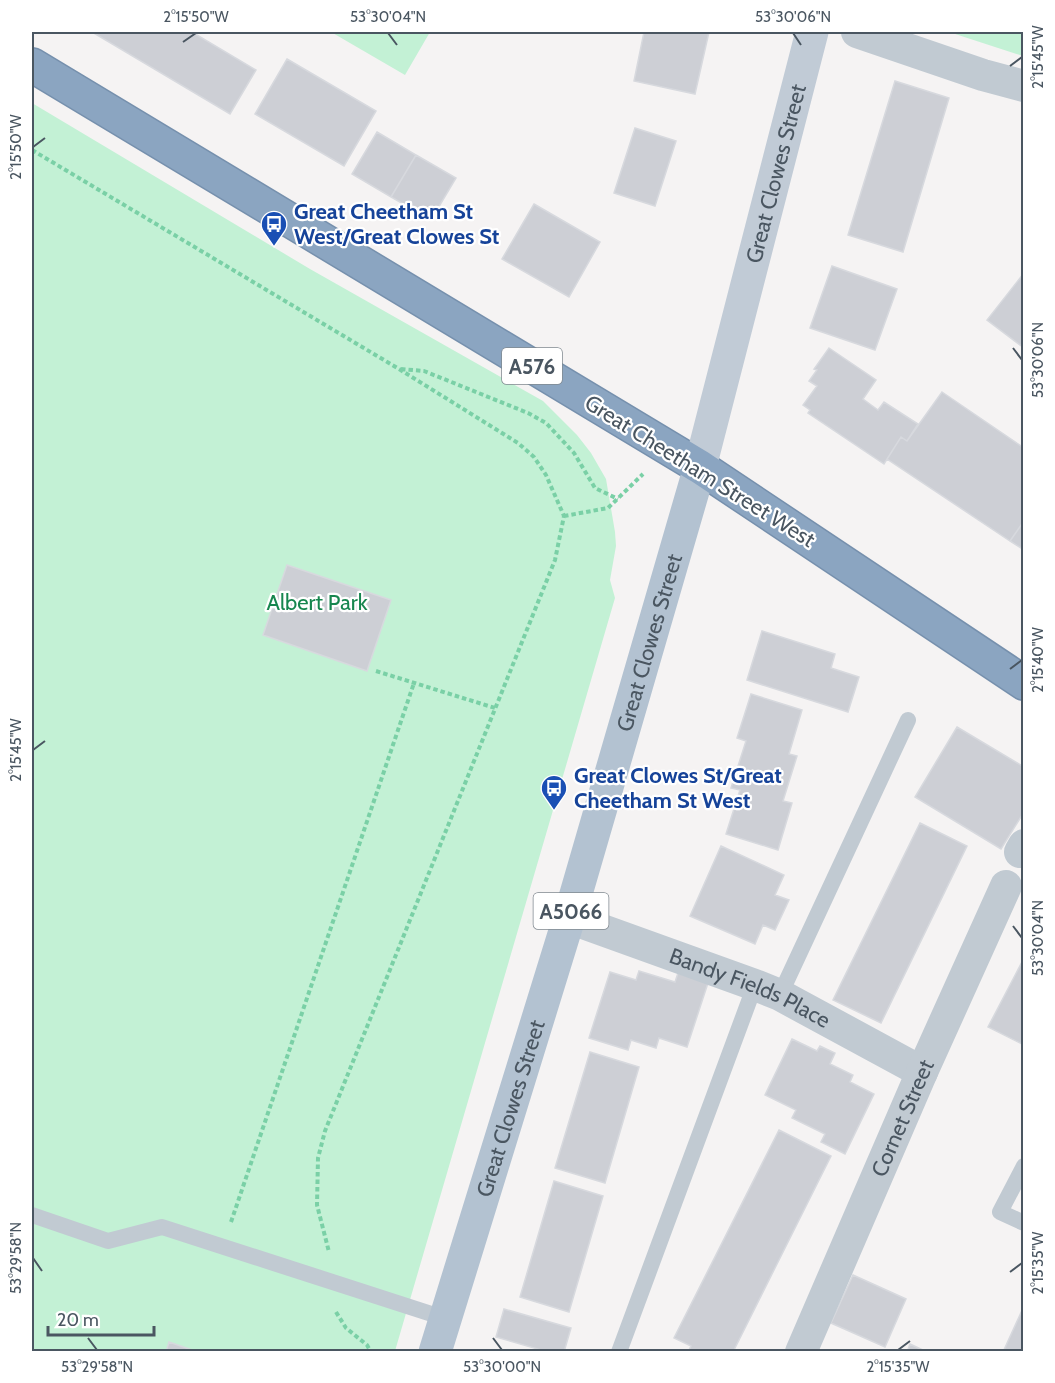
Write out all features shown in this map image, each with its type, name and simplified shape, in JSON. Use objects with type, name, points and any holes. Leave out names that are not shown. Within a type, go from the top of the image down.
[{"type":"highway","name":"Great Cheetham Street West","points":[[32,65],[700,467],[1023,683]]},
{"type":"main road","name":"Great Clowes Street","points":[[435,1352],[569,918],[700,467],[812,32]]},
{"type":"street","points":[[857,32],[983,75],[1023,86]]},
{"type":"street","name":"Cornet Street","points":[[801,1352],[922,1072],[1006,886]]},
{"type":"street","name":"Bandy Fields Place","points":[[569,918],[768,990],[922,1072]]},
{"type":"lane","points":[[620,1352],[768,990],[908,720]]},
{"type":"lane","points":[[1023,1166],[1000,1212],[1023,1223]]},
{"type":"lane","points":[[32,1215],[108,1241],[162,1227],[444,1318]]},
{"type":"path","points":[[32,150],[518,443],[534,457],[546,475],[564,516],[555,560],[325,1131],[318,1158],[317,1205],[329,1255],[322,1279],[338,1317],[346,1328],[367,1345],[371,1352]]},
{"type":"path","points":[[398,369],[424,371],[537,418],[553,430],[574,453],[596,488],[618,499]]},
{"type":"path","points":[[564,516],[608,507],[670,449]]},
{"type":"path","points":[[376,671],[495,708]]},
{"type":"path","points":[[223,1246],[414,683]]},
{"type":"green space","points":[[331,32],[430,32],[405,75]]},
{"type":"green space","points":[[949,32],[1023,32],[1023,56]]},
{"type":"green space","name":"Albert Park","points":[[32,103],[310,269],[543,401],[577,435],[606,479],[615,532],[616,546],[610,580],[615,598],[395,1351],[32,1352]]},
{"type":"building","points":[[92,32],[192,32],[256,70],[230,114]]},
{"type":"building","points":[[644,32],[709,32],[695,94],[634,81]]},
{"type":"building","points":[[287,59],[376,111],[344,166],[255,114]]},
{"type":"building","points":[[895,81],[949,98],[903,252],[848,235]]},
{"type":"building","points":[[635,128],[676,141],[655,206],[614,193]]},
{"type":"building","points":[[377,132],[416,155],[391,197],[352,174]]},
{"type":"building","points":[[416,155],[456,178],[431,220],[391,197]]},
{"type":"building","points":[[534,204],[600,242],[569,297],[502,259]]},
{"type":"building","points":[[832,266],[897,289],[875,350],[810,328]]},
{"type":"building","points":[[1024,273],[1024,348],[987,320]]},
{"type":"building","points":[[829,348],[876,380],[863,399],[878,410],[884,402],[918,424],[907,441],[901,437],[884,464],[808,413],[810,410],[803,405],[817,386],[809,381],[817,370],[814,369]]},
{"type":"building","points":[[942,392],[1024,448],[1024,521],[1010,541],[887,459],[901,437],[907,441]]},
{"type":"building","points":[[1024,521],[1024,550],[1010,541]]},
{"type":"building","points":[[287,565],[391,600],[367,671],[263,635]]},
{"type":"building","points":[[762,631],[835,654],[831,668],[859,677],[848,712],[747,680]]},
{"type":"building","points":[[751,694],[802,710],[789,754],[797,756],[783,801],[792,803],[778,850],[726,834],[740,790],[731,788],[746,741],[737,738]]},
{"type":"building","points":[[957,727],[1024,767],[1024,812],[1001,849],[915,797]]},
{"type":"building","points":[[920,823],[967,846],[881,1023],[833,1000]]},
{"type":"building","points":[[721,846],[784,875],[775,895],[789,900],[775,930],[763,925],[755,944],[690,916]]},
{"type":"building","points":[[1024,958],[1024,1045],[988,1027]]},
{"type":"building","points":[[639,971],[675,982],[678,973],[708,983],[687,1047],[659,1038],[656,1048],[631,1040],[628,1050],[589,1038],[610,972],[636,980]]},
{"type":"building","points":[[792,1039],[817,1051],[820,1046],[835,1053],[830,1064],[853,1075],[850,1082],[874,1094],[845,1154],[821,1142],[825,1134],[792,1118],[796,1110],[765,1095]]},
{"type":"building","points":[[590,1052],[639,1067],[605,1183],[555,1168]]},
{"type":"building","points":[[779,1130],[831,1156],[733,1352],[688,1352],[691,1346],[674,1338]]},
{"type":"building","points":[[554,1181],[603,1196],[569,1312],[520,1297]]},
{"type":"building","points":[[853,1275],[906,1299],[885,1347],[831,1323]]},
{"type":"building","points":[[1024,1306],[1024,1352],[1003,1352]]},
{"type":"building","points":[[504,1309],[571,1328],[564,1352],[548,1352],[496,1337]]},
{"type":"building","points":[[169,1342],[198,1352],[166,1352]]},
{"type":"building","points":[[910,1344],[927,1352],[907,1352]]},
{"type":"place","name":"Great Cheetham St West/Great Clowes St","points":[[274,247]]},
{"type":"place","name":"Great Clowes St/Great Cheetham St West","points":[[554,811]]}]
